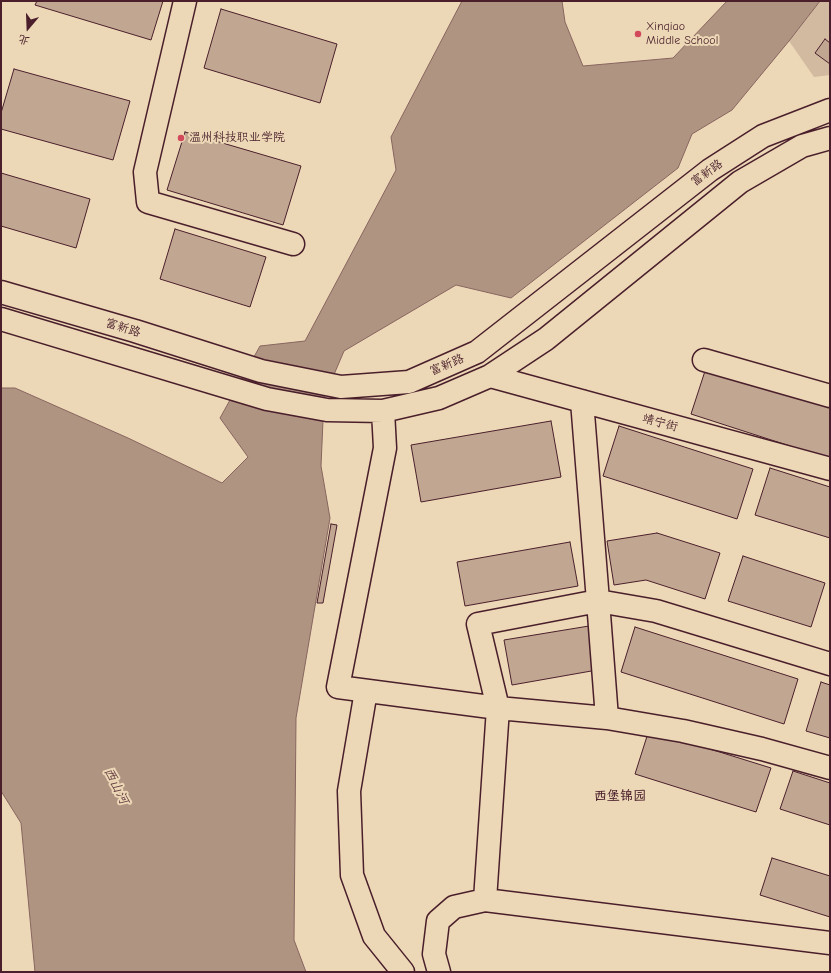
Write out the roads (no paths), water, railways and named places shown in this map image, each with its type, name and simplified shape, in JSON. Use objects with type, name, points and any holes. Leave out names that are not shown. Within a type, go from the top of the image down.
[{"type":"street","points":[[185,1],[145,172],[148,202],[293,244]]},
{"type":"street","name":"富新路","points":[[1,292],[135,331],[261,371],[341,387],[409,382],[478,352],[710,170],[762,136],[830,110]]},
{"type":"street","points":[[1,319],[267,399],[327,410],[383,411],[438,398],[490,376],[546,338],[740,182],[802,146],[830,138]]},
{"type":"street","points":[[704,360],[830,396]]},
{"type":"street","name":"靖宁街","points":[[490,376],[830,470]]},
{"type":"street","points":[[582,401],[607,718]]},
{"type":"street","points":[[383,411],[385,448],[338,687],[498,708],[607,718],[705,736],[762,749],[830,768]]},
{"type":"street","points":[[484,900],[498,708],[478,624],[598,601],[656,611],[830,664]]},
{"type":"street","points":[[366,691],[350,791],[352,875],[374,936],[403,972]]},
{"type":"street","points":[[439,972],[434,954],[438,921],[454,907],[484,900],[830,943]]},
{"type":"water","name":"西山河","points":[[462,1],[562,1],[565,22],[583,66],[673,58],[727,1],[820,1],[732,110],[692,134],[678,168],[511,298],[456,285],[344,351],[324,398],[321,466],[330,518],[296,718],[294,940],[306,972],[35,972],[21,823],[1,791],[1,388],[15,388],[128,438],[222,483],[248,457],[220,418],[260,346],[305,341],[396,170],[391,137]]},
{"type":"place","name":"Xinqiao Middle School","points":[[638,34]]},
{"type":"place","name":"温州科技职业学院","points":[[181,138]]},
{"type":"district","name":"西堡锦园","points":[[620,796]]}]
